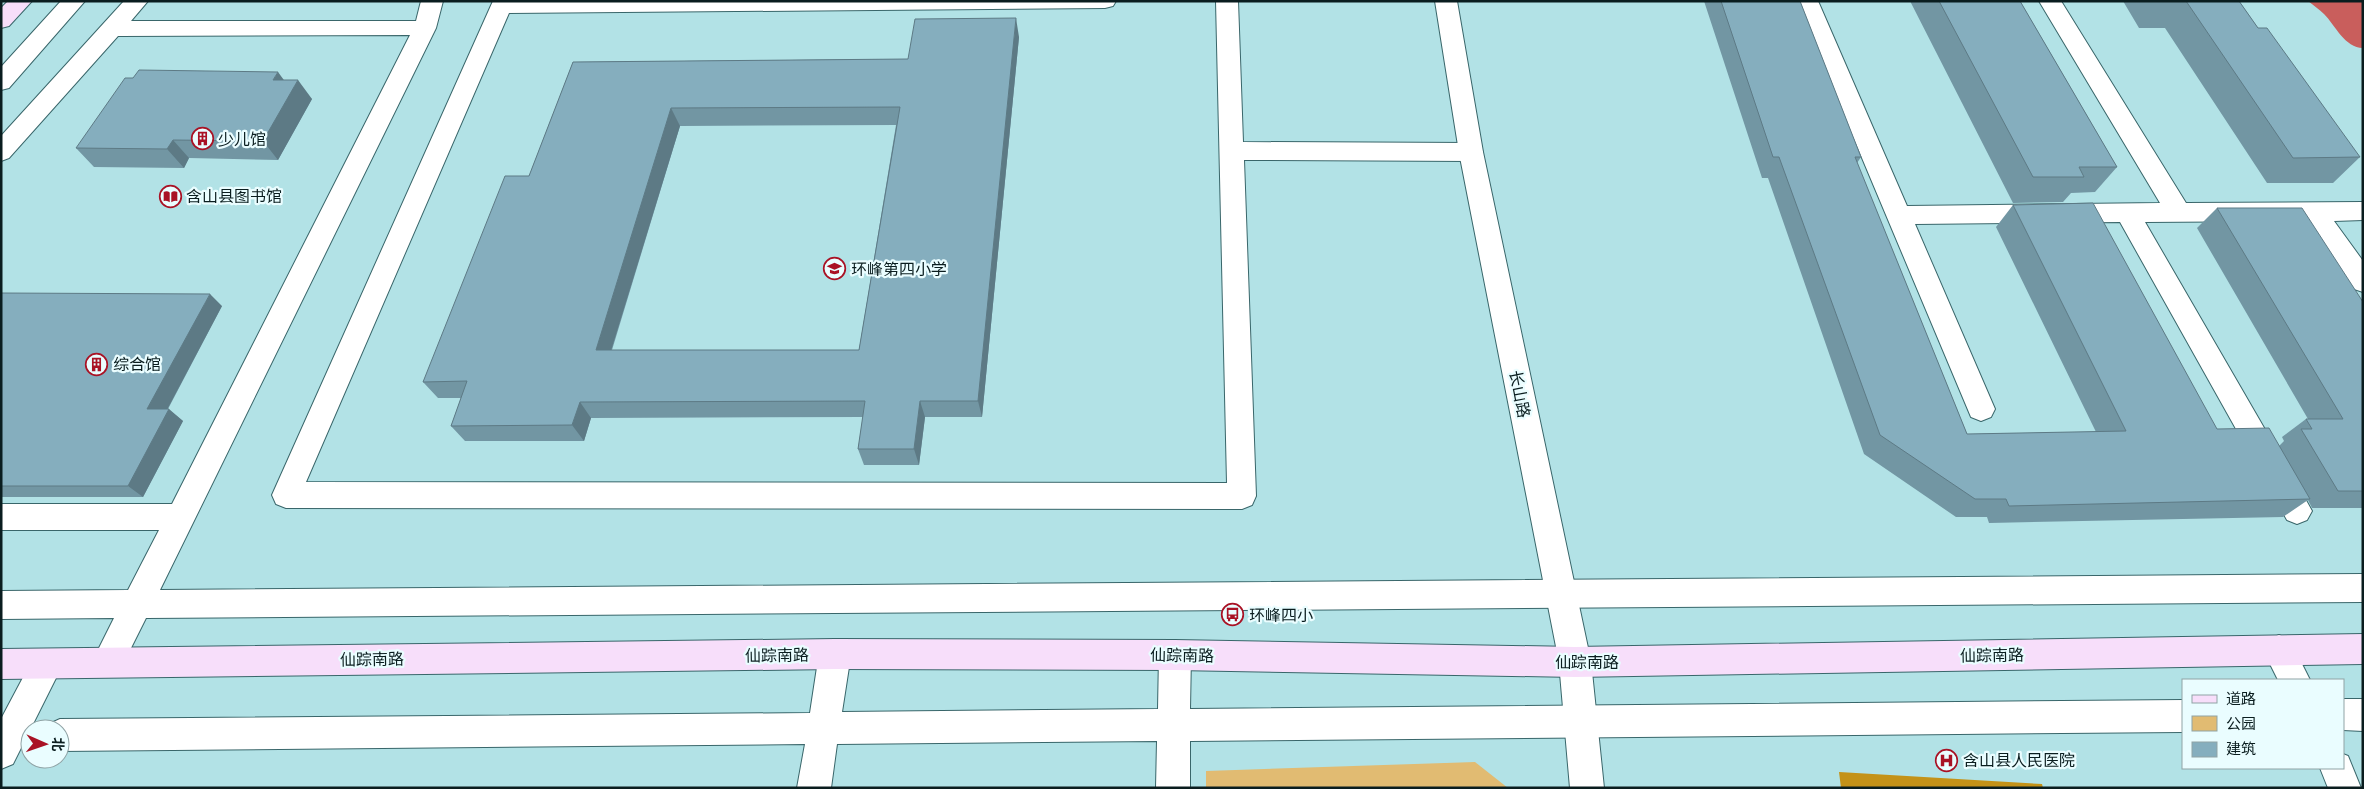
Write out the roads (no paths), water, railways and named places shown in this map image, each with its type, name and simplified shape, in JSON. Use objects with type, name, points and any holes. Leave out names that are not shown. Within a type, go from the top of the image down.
[{"type":"main road","points":[[1,21],[21,1]]},
{"type":"main road","name":"仙踪南路","points":[[1,664],[834,654],[1175,655],[1575,662],[2363,649]]},
{"type":"street","points":[[1,82],[74,1]]},
{"type":"street","points":[[1,152],[137,1]]},
{"type":"street","points":[[108,662],[425,28],[432,1]]},
{"type":"street","points":[[1104,1],[501,6],[286,495],[1242,496],[1228,1]]},
{"type":"street","name":"长山路","points":[[1446,1],[1471,152],[1575,662],[1587,788]]},
{"type":"street","points":[[1808,1],[1980,409]]},
{"type":"street","points":[[2050,1],[2179,213]]},
{"type":"street","points":[[113,29],[425,28]]},
{"type":"street","points":[[1231,151],[1471,152]]},
{"type":"street","points":[[1898,215],[2363,211]]},
{"type":"street","points":[[2315,212],[2363,282]]},
{"type":"street","points":[[2127,213],[2297,511]]},
{"type":"street","points":[[1,517],[180,517]]},
{"type":"street","points":[[1,605],[2363,588]]},
{"type":"street","points":[[2280,650],[2294,679]]},
{"type":"street","points":[[814,788],[834,654]]},
{"type":"street","points":[[1173,788],[1175,655]]},
{"type":"street","points":[[11,739],[47,664]]},
{"type":"street","points":[[2344,715],[2363,715]]},
{"type":"street","points":[[70,735],[2182,716]]},
{"type":"street","points":[[2336,769],[2345,788]]},
{"type":"place","name":"少儿馆","points":[[202,139]]},
{"type":"place","name":"含山县图书馆","points":[[170,196]]},
{"type":"place","name":"环峰第四小学","points":[[835,269]]},
{"type":"place","name":"综合馆","points":[[97,364]]},
{"type":"place","name":"环峰四小","points":[[1233,615]]},
{"type":"place","name":"含山县人民医院","points":[[1947,760]]}]
